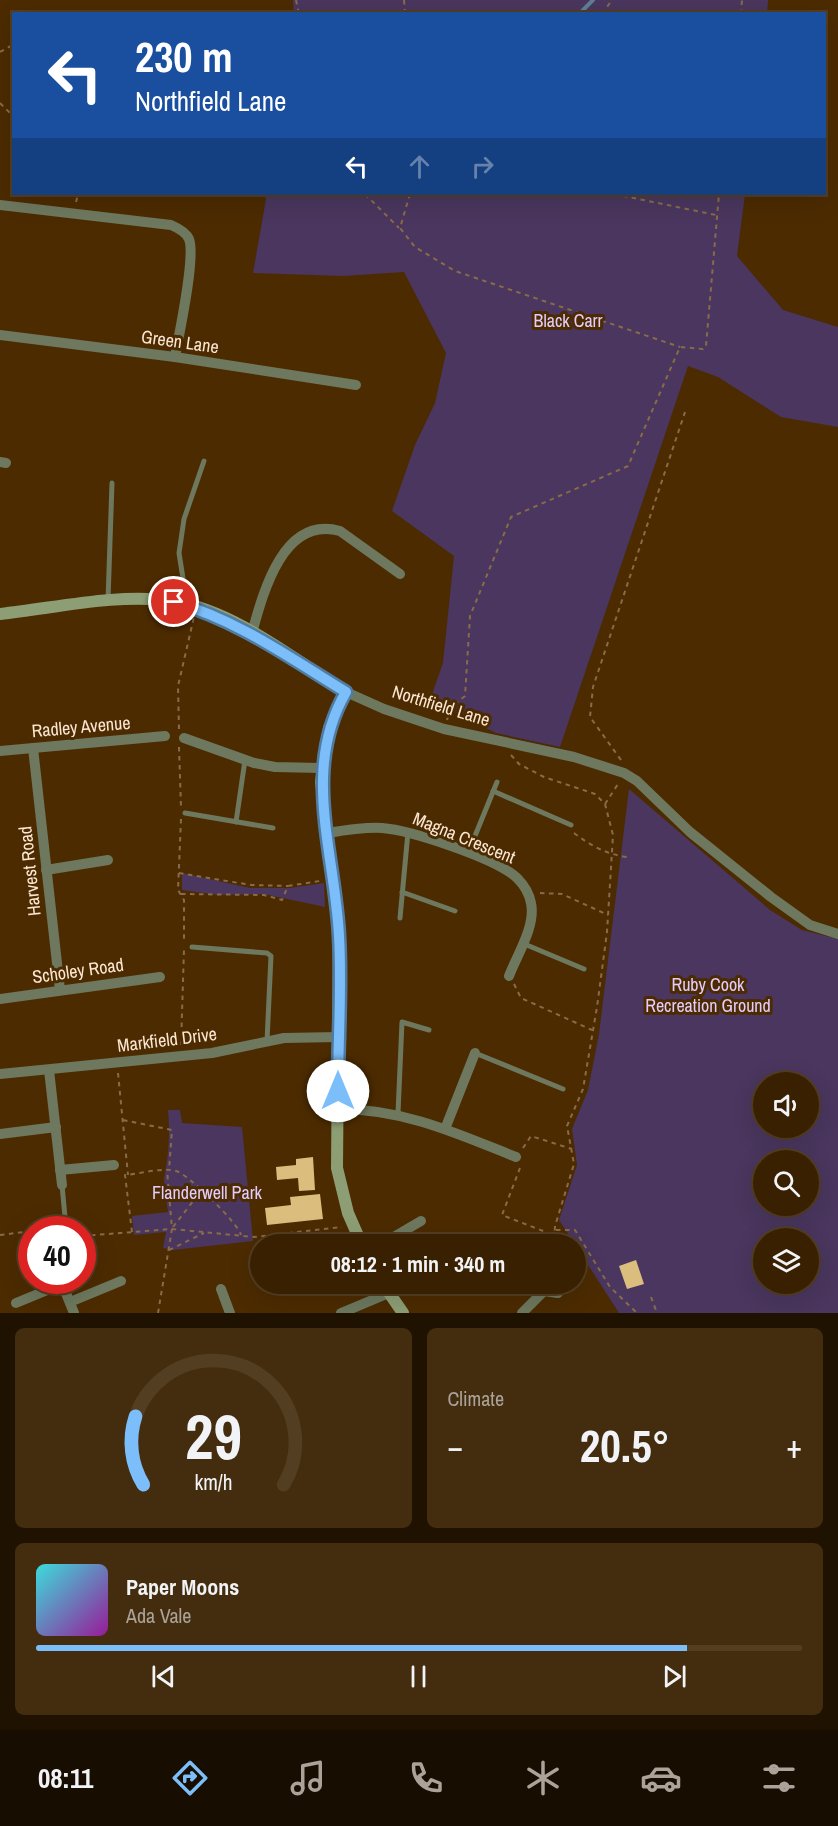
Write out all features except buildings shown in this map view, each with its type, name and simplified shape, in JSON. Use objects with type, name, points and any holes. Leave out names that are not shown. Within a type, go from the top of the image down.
[{"type":"street","points":[[0,205],[171,225],[181,230],[188,237],[191,257],[175,357]]},
{"type":"street","name":"Green Lane","points":[[0,335],[175,357],[356,385]]},
{"type":"street","points":[[252,633],[262,598],[281,558],[288,548],[317,530],[329,528],[340,531],[400,574]]},
{"type":"street","name":"Northfield Lane","points":[[0,614],[142,599],[192,607],[252,633],[346,692],[384,709],[444,729],[574,757],[624,773],[637,781],[690,832],[771,897],[810,925],[838,933]]},
{"type":"street","points":[[346,692],[329,728],[321,768],[339,933],[337,1168],[357,1234]]},
{"type":"street","name":"Radley Avenue","points":[[0,751],[165,736]]},
{"type":"street","points":[[181,739],[245,760],[275,767],[321,768]]},
{"type":"street","name":"Harvest Road","points":[[33,748],[60,990]]},
{"type":"street","name":"Magna Crescent","points":[[328,833],[364,828],[408,832],[504,868],[518,878],[528,893]]},
{"type":"street","points":[[46,870],[108,860]]},
{"type":"street","points":[[509,976],[531,920],[532,905],[528,893]]},
{"type":"street","name":"Scholey Road","points":[[0,999],[160,976]]},
{"type":"street","name":"Markfield Drive","points":[[0,1074],[117,1063],[181,1054],[212,1053],[267,1041],[300,1037],[338,1037]]},
{"type":"street","points":[[446,1129],[475,1053]]},
{"type":"street","points":[[49,1070],[62,1185]]},
{"type":"street","points":[[338,1109],[398,1113],[516,1157]]},
{"type":"street","points":[[0,1134],[56,1127]]},
{"type":"street","points":[[60,1170],[114,1165]]},
{"type":"street","points":[[399,1234],[421,1221]]},
{"type":"street","points":[[70,1302],[121,1281]]},
{"type":"street","points":[[221,1289],[230,1313]]},
{"type":"street","points":[[16,1303],[36,1294]]},
{"type":"street","points":[[67,1294],[74,1313]]},
{"type":"street","points":[[341,1313],[377,1294]]},
{"type":"street","points":[[390,1294],[403,1313]]},
{"type":"street","points":[[522,1313],[537,1294]]},
{"type":"lane","points":[[192,607],[179,553],[184,519],[204,461]]},
{"type":"lane","points":[[108,602],[112,483]]},
{"type":"lane","points":[[236,822],[245,760]]},
{"type":"lane","points":[[467,854],[496,782]]},
{"type":"lane","points":[[493,791],[571,825]]},
{"type":"lane","points":[[185,813],[273,828]]},
{"type":"lane","points":[[400,918],[408,832]]},
{"type":"lane","points":[[402,892],[455,911]]},
{"type":"lane","points":[[522,943],[584,969]]},
{"type":"lane","points":[[192,947],[267,953],[271,956],[267,1041]]},
{"type":"lane","points":[[398,1113],[402,1022],[429,1030]]},
{"type":"lane","points":[[475,1053],[563,1089]]},
{"type":"lane","points":[[62,1185],[65,1216]]},
{"type":"path","points":[[0,103],[12,115]]},
{"type":"path","points":[[366,195],[400,228],[415,247],[455,271],[680,347],[703,349],[706,346],[719,195]]},
{"type":"path","points":[[400,228],[410,195]]},
{"type":"path","points":[[619,195],[716,215]]},
{"type":"path","points":[[444,729],[451,707],[465,696],[470,616],[512,516],[628,466],[680,347]]},
{"type":"path","points":[[605,804],[626,767],[590,717],[593,687],[685,412]]},
{"type":"path","points":[[181,1054],[184,900],[181,894],[179,873],[181,739],[178,687],[192,607]]},
{"type":"path","points":[[571,825],[574,834],[588,844],[611,854],[627,857]]},
{"type":"path","points":[[179,873],[251,885],[288,886],[333,879]]},
{"type":"path","points":[[181,894],[264,895],[282,900],[288,886]]},
{"type":"path","points":[[528,893],[562,894],[608,915]]},
{"type":"path","points":[[509,976],[522,998],[592,1030]]},
{"type":"path","points":[[117,1063],[128,1175]]},
{"type":"path","points":[[123,1120],[172,1130],[168,1170],[172,1229],[158,1313]]},
{"type":"path","points":[[551,1234],[502,1215],[521,1167],[516,1157],[531,1136],[572,1149]]},
{"type":"path","points":[[132,1232],[125,1175],[168,1170],[184,1175],[233,1223],[241,1235]]},
{"type":"path","points":[[172,1229],[201,1191]]},
{"type":"path","points":[[96,1235],[172,1229],[254,1237],[353,1226]]},
{"type":"path","points":[[556,1230],[575,1230],[610,1287],[637,1313]]},
{"type":"path","points":[[169,1250],[206,1232]]},
{"type":"path","points":[[0,1235],[18,1233]]},
{"type":"path","points":[[651,1297],[657,1313]]},
{"type":"green space","points":[[293,0],[768,0],[767,12],[294,12]]},
{"type":"green space","name":"Black Carr","points":[[264,195],[745,195],[737,256],[783,310],[838,327],[838,427],[781,417],[718,377],[688,366],[560,747],[496,733],[430,700],[443,663],[454,556],[392,511],[415,445],[435,403],[446,353],[404,272],[343,276],[253,273],[266,199]]},
{"type":"green space","name":"Ruby Cook Recreation Ground","points":[[629,789],[770,910],[802,930],[838,939],[838,1313],[619,1313],[586,1262],[586,1234],[568,1234],[559,1220],[577,1165],[572,1129],[588,1090],[599,1034]]},
{"type":"green space","points":[[182,873],[250,888],[290,888],[324,883],[325,907],[264,894],[219,895],[182,890]]},
{"type":"green space","name":"Flanderwell Park","points":[[168,1110],[180,1110],[182,1123],[242,1127],[252,1234],[250,1234],[250,1241],[173,1250],[163,1248],[166,1232],[134,1235],[132,1216],[168,1212],[164,1177],[169,1126]]},
{"type":"waterway","points":[[581,12],[593,0]]},
{"type":"route","points":[[174,602],[220,617],[252,633],[346,692],[329,728],[321,768],[340,952],[338,1091]]}]
